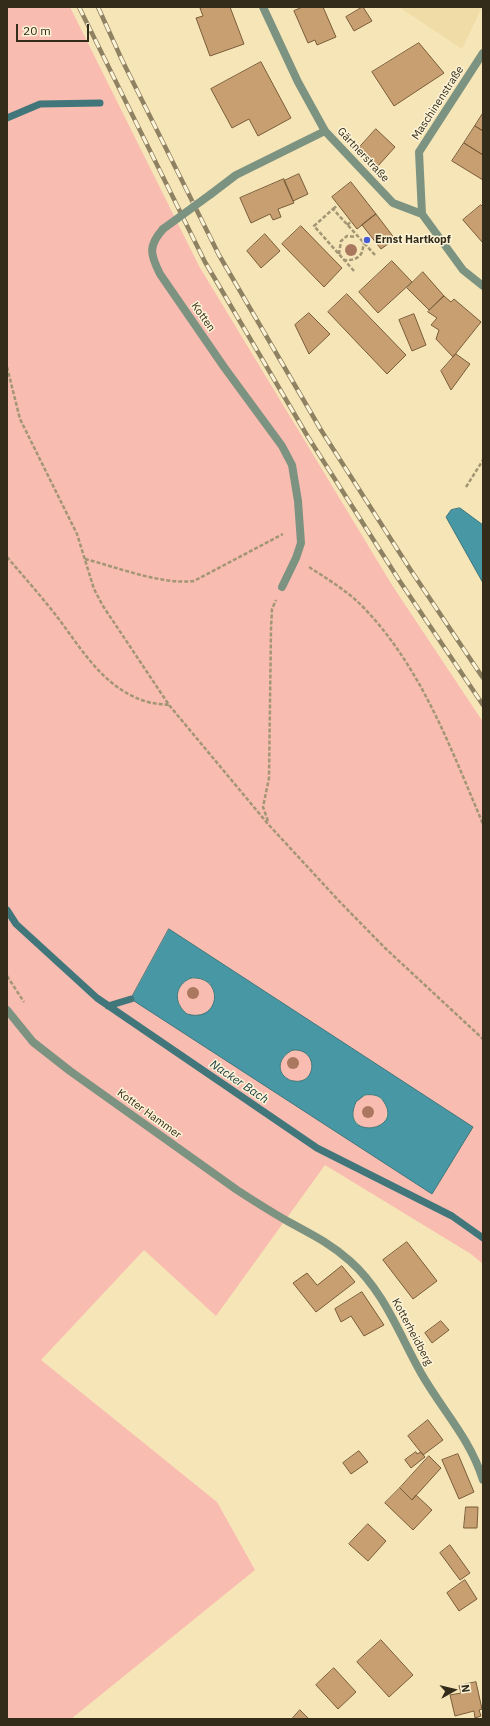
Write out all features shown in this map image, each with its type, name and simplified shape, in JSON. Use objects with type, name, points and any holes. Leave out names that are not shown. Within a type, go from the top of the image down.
[{"type":"street","name":"Gärtnerstraße","points":[[263,7],[298,82],[325,131],[393,203],[422,214]]},
{"type":"street","name":"Maschinenstraße","points":[[422,214],[419,152],[483,53]]},
{"type":"street","name":"Kotten","points":[[282,587],[296,558],[300,543],[300,526],[292,465],[288,455],[224,367],[156,267],[152,250],[153,239],[163,228],[236,175],[325,131]]},
{"type":"street","points":[[422,214],[463,270],[483,286]]},
{"type":"street","name":"Kotter Hammer","points":[[7,1010],[33,1042],[70,1070],[237,1190],[290,1222]]},
{"type":"street","name":"Kotterheidberg","points":[[290,1222],[328,1243],[351,1262],[371,1284],[386,1306],[421,1373],[468,1442],[483,1480]]},
{"type":"path","points":[[338,205],[314,226],[354,271]]},
{"type":"path","points":[[333,209],[363,244],[375,255]]},
{"type":"path","points":[[347,225],[351,222]]},
{"type":"path","points":[[339,255],[341,241],[347,236],[357,237]]},
{"type":"path","points":[[343,260],[352,260],[360,256],[363,249],[363,244],[371,237]]},
{"type":"path","points":[[7,367],[20,419],[77,534],[94,589],[103,606],[170,705],[268,824],[339,901],[385,948],[483,1039]]},
{"type":"path","points":[[466,487],[483,460]]},
{"type":"path","points":[[85,559],[180,583],[194,581],[300,526]]},
{"type":"path","points":[[7,557],[49,606],[94,667],[110,682],[130,695],[148,702],[170,705]]},
{"type":"path","points":[[296,558],[345,590],[365,609],[390,638],[410,667],[444,733],[483,824]]},
{"type":"path","points":[[268,824],[263,807],[269,778],[272,609],[282,587]]},
{"type":"shaded area","points":[[7,7],[70,7],[199,266],[392,585],[483,722],[483,1264],[471,1254],[325,1165],[216,1316],[144,1250],[41,1360],[217,1502],[255,1570],[71,1719],[7,1719]],"holes":[[[169,929],[472,1127],[432,1193],[132,999]]]},
{"type":"shaded area","points":[[399,7],[482,7],[462,49]]},
{"type":"shaded area","points":[[192,978],[200,978],[207,981],[212,986],[215,997],[212,1008],[207,1013],[200,1016],[192,1016],[185,1013],[180,1008],[177,1001],[177,993],[180,986],[185,981]]},
{"type":"shaded area","points":[[293,1050],[299,1050],[309,1057],[312,1066],[311,1072],[305,1079],[299,1082],[293,1082],[283,1075],[280,1069],[280,1063],[287,1053]]},
{"type":"shaded area","points":[[373,1095],[382,1100],[386,1105],[386,1119],[382,1124],[377,1128],[367,1129],[363,1128],[354,1119],[353,1109],[354,1105],[363,1096]]},
{"type":"water","points":[[460,508],[483,525],[483,583],[446,517],[451,510]]},
{"type":"water","points":[[169,929],[473,1127],[432,1194],[131,999]],"holes":[[[191,978],[202,979],[210,984],[214,991],[212,1006],[207,1012],[198,1015],[187,1014],[182,1010],[178,1000],[177,994],[181,985]],[[293,1050],[301,1051],[311,1060],[311,1072],[307,1078],[302,1081],[290,1080],[283,1075],[281,1071],[280,1064],[289,1052]],[[365,1095],[378,1096],[384,1102],[388,1112],[386,1120],[379,1126],[371,1128],[362,1127],[356,1122],[353,1114],[356,1102]]]},
{"type":"building","points":[[230,7],[244,44],[210,56],[196,18],[203,16],[200,8]]},
{"type":"building","points":[[303,7],[323,7],[336,37],[317,45],[315,40],[308,43],[294,11]]},
{"type":"building","points":[[363,7],[372,21],[354,31],[346,17]]},
{"type":"building","points":[[419,43],[444,73],[394,106],[372,72]]},
{"type":"building","points":[[261,62],[291,118],[258,136],[249,119],[232,128],[211,89]]},
{"type":"building","points":[[483,113],[483,131],[475,126]]},
{"type":"building","points":[[475,126],[483,131],[483,155],[464,143]]},
{"type":"building","points":[[376,129],[395,147],[378,166],[359,148]]},
{"type":"building","points":[[464,143],[483,155],[483,180],[452,161]]},
{"type":"building","points":[[299,174],[308,194],[293,201],[284,181]]},
{"type":"building","points":[[284,179],[294,203],[278,209],[281,217],[273,220],[270,214],[251,223],[240,198]]},
{"type":"building","points":[[351,182],[376,214],[357,229],[332,197]]},
{"type":"building","points":[[481,205],[483,207],[483,243],[463,220]]},
{"type":"building","points":[[376,214],[395,239],[381,249],[362,225]]},
{"type":"building","points":[[301,226],[342,268],[324,287],[282,244]]},
{"type":"building","points":[[265,234],[280,251],[261,268],[247,251]]},
{"type":"building","points":[[392,261],[412,282],[378,313],[359,292]]},
{"type":"building","points":[[423,272],[444,296],[429,310],[407,288]]},
{"type":"building","points":[[347,294],[406,355],[387,374],[328,312]]},
{"type":"building","points":[[444,296],[451,302],[454,299],[481,322],[453,357],[436,339],[439,330],[431,325],[437,318],[428,312]]},
{"type":"building","points":[[309,313],[330,334],[309,354],[295,325]]},
{"type":"building","points":[[414,314],[426,345],[412,351],[399,320]]},
{"type":"building","points":[[456,354],[470,364],[451,390],[441,371]]},
{"type":"building","points":[[407,1242],[437,1281],[413,1299],[383,1260]]},
{"type":"building","points":[[342,1266],[355,1282],[316,1312],[293,1283],[307,1273],[317,1285]]},
{"type":"building","points":[[362,1292],[384,1325],[364,1336],[351,1316],[341,1322],[335,1309]]},
{"type":"building","points":[[441,1321],[449,1330],[432,1343],[425,1333]]},
{"type":"building","points":[[428,1420],[443,1440],[423,1455],[408,1436]]},
{"type":"building","points":[[359,1451],[368,1462],[351,1474],[343,1463]]},
{"type":"building","points":[[416,1452],[417,1454],[421,1452],[425,1457],[411,1468],[405,1460]]},
{"type":"building","points":[[458,1454],[474,1492],[459,1499],[442,1460]]},
{"type":"building","points":[[429,1456],[441,1468],[412,1500],[400,1488]]},
{"type":"building","points":[[400,1488],[412,1500],[416,1495],[432,1510],[413,1530],[385,1503]]},
{"type":"building","points":[[466,1507],[478,1507],[477,1528],[464,1528]]},
{"type":"building","points":[[368,1524],[386,1541],[368,1561],[349,1544]]},
{"type":"building","points":[[450,1545],[470,1573],[460,1580],[440,1553]]},
{"type":"building","points":[[465,1580],[477,1599],[459,1611],[447,1593]]},
{"type":"building","points":[[381,1640],[413,1675],[389,1697],[357,1662]]},
{"type":"building","points":[[334,1668],[356,1692],[338,1709],[316,1685]]},
{"type":"building","points":[[476,1682],[482,1709],[479,1710],[481,1716],[475,1718],[474,1711],[455,1716],[450,1695],[461,1693],[459,1686]]},
{"type":"building","points":[[300,1710],[309,1719],[292,1719]]},
{"type":"waterway","points":[[7,118],[40,104],[100,103]]},
{"type":"waterway","name":"Nacker Bach","points":[[7,910],[16,924],[97,998],[317,1148],[452,1216],[483,1238]]},
{"type":"waterway","points":[[108,1006],[131,999]]},
{"type":"railway","points":[[79,7],[205,262],[308,437],[399,580],[483,705]]},
{"type":"railway","points":[[98,7],[122,60],[219,255],[321,430],[410,569],[483,678]]},
{"type":"place","name":"Ernst Hartkopf","points":[[367,240]]}]
